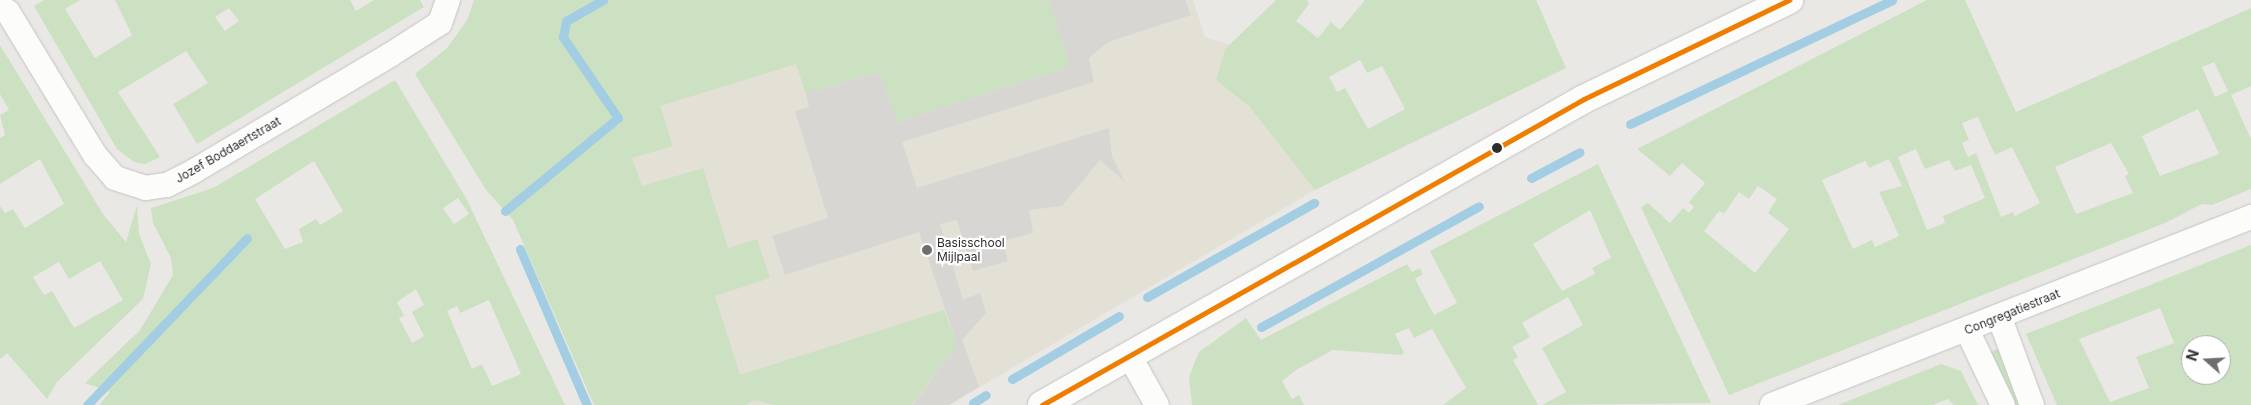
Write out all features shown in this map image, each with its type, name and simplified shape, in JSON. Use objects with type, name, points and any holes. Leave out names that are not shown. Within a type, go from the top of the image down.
[{"type":"main road","points":[[1042,405],[1584,99],[1790,0]]},
{"type":"street","name":"Jozef Boddaertstraat","points":[[0,7],[8,12],[94,155],[115,178],[145,188],[167,185],[194,171],[390,55],[440,23],[448,0]]},
{"type":"street","name":"Congregatiestraat","points":[[1772,405],[2251,217]]},
{"type":"street","points":[[1999,316],[2032,405]]},
{"type":"street","points":[[1967,330],[2003,405]]},
{"type":"street","points":[[1129,355],[1157,405]]},
{"type":"shaded area","name":"Basisschool Mijlpaal","points":[[626,0],[1193,0],[1205,37],[1237,47],[1315,190],[949,405],[723,405],[598,147]]},
{"type":"shaded area","points":[[1049,0],[1185,0],[1191,15],[1108,42],[1089,58],[1094,82],[902,142],[917,188],[1109,128],[1112,157],[1125,182],[1100,160],[1062,206],[1029,210],[1033,233],[1003,241],[1008,261],[973,271],[957,220],[940,224],[963,300],[980,293],[986,313],[962,340],[979,387],[949,405],[913,405],[957,344],[919,232],[785,275],[772,236],[828,218],[795,111],[809,107],[806,94],[879,72],[897,122],[1070,67]]},
{"type":"green space","points":[[44,0],[80,0],[65,9],[95,58],[132,35],[115,0],[350,0],[356,11],[374,0],[420,0],[424,7],[197,144],[173,104],[208,83],[186,51],[118,92],[160,157],[145,164],[134,162],[117,149],[34,6]],"holes":[[[229,8],[239,21],[225,31],[215,17]]]},
{"type":"green space","points":[[474,0],[1049,0],[1070,67],[897,122],[879,72],[806,94],[796,64],[660,106],[673,146],[632,158],[642,186],[703,168],[728,248],[757,239],[770,278],[715,296],[740,375],[944,310],[957,344],[912,405],[774,405],[754,400],[746,405],[594,405],[513,220],[486,190],[415,74],[447,48],[467,20]]},
{"type":"green space","points":[[1276,0],[1307,0],[1309,4],[1296,21],[1318,38],[1331,22],[1340,30],[1365,0],[1536,0],[1566,68],[1315,190],[1249,106],[1216,80],[1225,49]],"holes":[[[1360,60],[1367,73],[1382,66],[1405,109],[1368,129],[1345,88],[1337,92],[1329,77]]]},
{"type":"green space","points":[[1927,0],[1965,0],[2016,112],[2251,8],[2251,86],[2231,95],[2251,139],[2251,189],[2212,205],[2202,204],[2165,223],[1729,395],[1641,207],[1648,203],[1670,223],[1683,208],[1689,213],[1694,207],[1689,202],[1705,183],[1682,163],[1670,176],[1637,149]],"holes":[[[2214,62],[2228,91],[2215,97],[2202,67]],[[2198,109],[2219,154],[2160,176],[2142,136]],[[1978,117],[1995,155],[2012,147],[2040,203],[2015,216],[2013,212],[2001,217],[1976,153],[1968,157],[1962,143],[1969,140],[1962,123]],[[2111,143],[2129,174],[2125,176],[2133,193],[2076,214],[2055,167]],[[1916,149],[1925,169],[1949,160],[1955,171],[1971,165],[1985,198],[1943,216],[1945,223],[1927,230],[1898,157]],[[1889,159],[1902,186],[1879,192],[1899,236],[1875,247],[1872,240],[1853,249],[1822,180],[1865,161],[1869,168]],[[1758,186],[1777,199],[1768,213],[1789,229],[1755,273],[1704,231],[1719,211],[1724,214],[1739,192],[1749,199]]]},
{"type":"green space","points":[[0,45],[103,214],[126,242],[137,205],[139,234],[151,264],[143,299],[57,382],[47,399],[7,353],[0,359],[0,206],[5,213],[13,209],[25,228],[64,204],[40,159],[0,184],[0,138],[5,135],[0,115],[9,110],[0,94]],"holes":[[[100,261],[123,300],[74,328],[52,291],[44,295],[33,277],[59,262],[69,279]]]},
{"type":"green space","points":[[395,80],[466,198],[565,405],[99,405],[110,392],[85,383],[140,330],[173,275],[171,258],[153,223],[151,208],[213,188]],"holes":[[[314,161],[343,211],[320,225],[316,219],[299,229],[303,242],[285,249],[255,199]],[[458,198],[469,214],[454,224],[443,208]],[[416,289],[424,305],[412,312],[424,336],[412,343],[399,318],[404,316],[397,302]],[[489,300],[521,374],[492,386],[482,364],[472,369],[447,311],[457,306],[460,313]]]},
{"type":"green space","points":[[1598,164],[1711,403],[1542,405],[1566,392],[1542,348],[1583,325],[1568,297],[1522,323],[1530,337],[1512,347],[1518,357],[1513,360],[1538,405],[1443,405],[1466,388],[1432,329],[1414,338],[1409,328],[1395,334],[1404,353],[1401,355],[1333,350],[1296,370],[1282,381],[1292,399],[1299,395],[1304,405],[1192,405],[1189,377],[1199,352],[1246,318],[1261,340],[1407,264],[1412,272],[1420,268],[1423,274],[1415,279],[1434,315],[1457,303],[1430,251]],"holes":[[[1590,210],[1611,258],[1592,268],[1595,274],[1562,291],[1533,244]]]},
{"type":"green space","points":[[2251,245],[2251,405],[2057,405],[2026,334]],"holes":[[[2160,308],[2174,343],[2136,357],[2149,388],[2110,402],[2079,339]]]},
{"type":"green space","points":[[1999,348],[2025,405],[2012,405],[1989,353]]},
{"type":"green space","points":[[1941,364],[1961,371],[1978,405],[1954,405],[1948,399],[1933,405],[1838,405]]},
{"type":"waterway","points":[[505,211],[618,118],[563,37],[566,21],[603,0]]},
{"type":"waterway","points":[[1630,124],[1892,0]]},
{"type":"waterway","points":[[1531,178],[1580,152]]},
{"type":"waterway","points":[[1147,297],[1314,203]]},
{"type":"waterway","points":[[1261,327],[1479,206]]},
{"type":"waterway","points":[[87,405],[247,238]]},
{"type":"waterway","points":[[520,249],[587,405]]},
{"type":"waterway","points":[[1012,379],[1119,316]]},
{"type":"waterway","points":[[973,403],[986,395]]},
{"type":"transit line","points":[[1042,405],[1584,99],[1789,0]]},
{"type":"place","name":"Basisschool Mijlpaal","points":[[927,250]]}]
